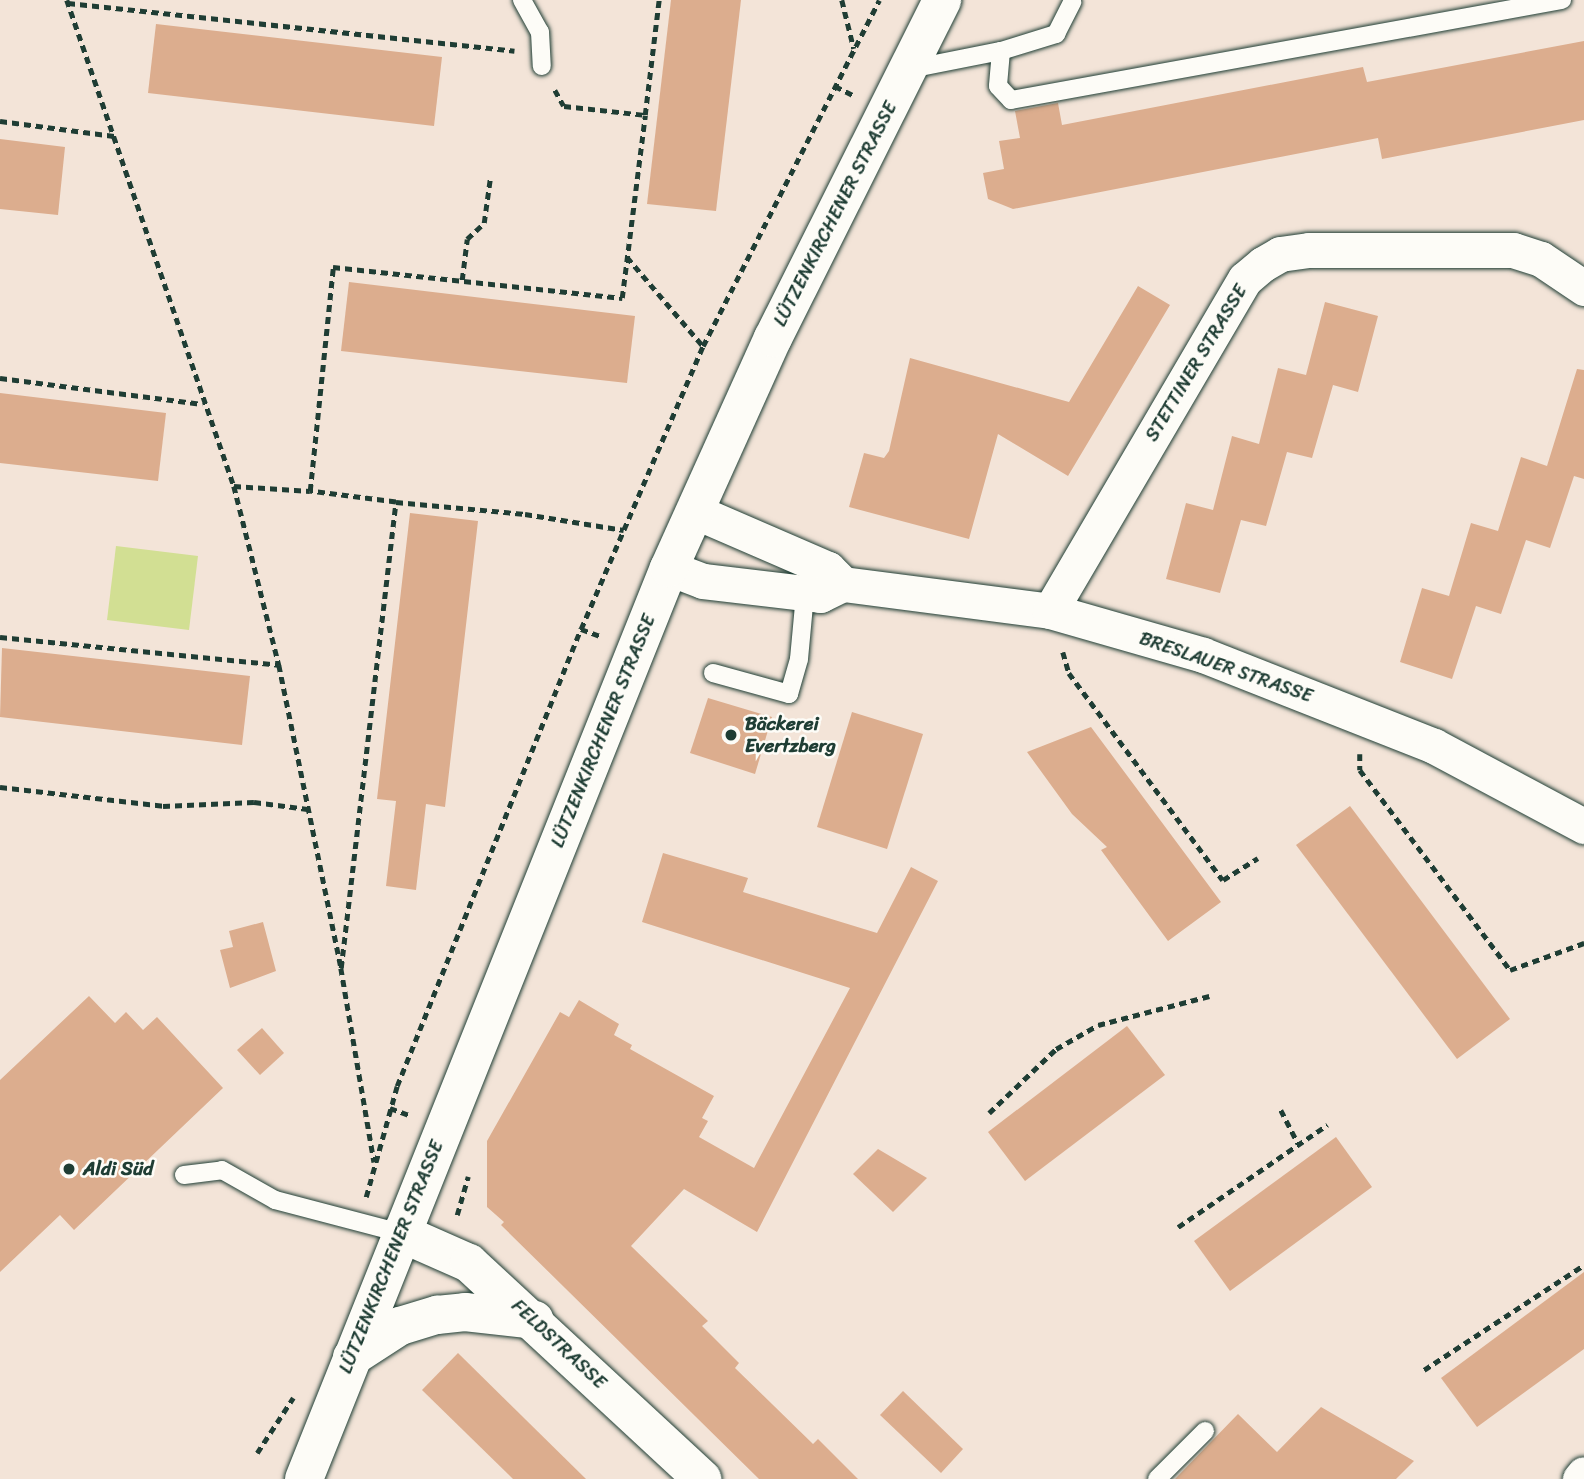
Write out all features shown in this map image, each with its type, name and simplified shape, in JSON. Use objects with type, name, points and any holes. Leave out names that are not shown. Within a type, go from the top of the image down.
[{"type":"main road","name":"LÜTZENKIRCHENER STRASSE","points":[[304,1479],[669,568],[773,338],[942,0]]},
{"type":"main road","name":"FELDSTRASSE","points":[[401,1233],[469,1263],[535,1320],[702,1479]]},
{"type":"main road","points":[[352,1357],[400,1326],[437,1315],[465,1312],[535,1320]]},
{"type":"street","name":"STETTINER STRASSE","points":[[1050,611],[1245,279],[1263,264],[1280,254],[1309,250],[1513,250],[1541,260],[1584,288]]},
{"type":"street","name":"BRESLAUER STRASSE","points":[[694,512],[828,569],[843,584]]},
{"type":"street","name":"BRESLAUER STRASSE","points":[[669,568],[703,581],[820,596],[843,584],[1050,611],[1203,655],[1360,715],[1434,746],[1584,826]]},
{"type":"street","points":[[1580,1479],[1584,1474]]},
{"type":"lane","points":[[522,0],[540,32],[542,60]]},
{"type":"lane","points":[[1001,51],[998,86],[1011,100],[1562,0]]},
{"type":"lane","points":[[906,70],[1001,51],[1056,34],[1072,2]]},
{"type":"lane","points":[[713,673],[789,694],[799,659],[805,594]]},
{"type":"lane","points":[[184,1175],[222,1170],[275,1200],[401,1233]]},
{"type":"lane","points":[[1157,1479],[1205,1431]]},
{"type":"path","points":[[310,491],[333,268],[622,298],[659,0]]},
{"type":"path","points":[[842,0],[854,49]]},
{"type":"path","points":[[645,115],[564,106],[542,60],[67,2],[202,404],[234,486],[279,664],[341,968],[374,1163],[397,1086],[484,866],[703,346],[879,0]]},
{"type":"path","points":[[0,121],[114,136]]},
{"type":"path","points":[[463,280],[467,239],[484,223],[490,179]]},
{"type":"path","points":[[627,257],[703,346]]},
{"type":"path","points":[[0,378],[202,404]]},
{"type":"path","points":[[234,486],[310,491],[525,514],[624,530]]},
{"type":"path","points":[[341,968],[396,502]]},
{"type":"path","points":[[1050,611],[1069,673],[1223,880],[1258,858]]},
{"type":"path","points":[[0,637],[279,664]]},
{"type":"path","points":[[1360,715],[1360,771],[1510,970],[1584,943]]},
{"type":"path","points":[[0,787],[163,806],[254,802],[308,809]]},
{"type":"path","points":[[989,1113],[1056,1049],[1098,1025],[1209,996]]},
{"type":"path","points":[[1281,1110],[1298,1144]]},
{"type":"path","points":[[1178,1227],[1327,1125]]},
{"type":"path","points":[[1424,1370],[1584,1265]]},
{"type":"green space","points":[[116,546],[198,556],[189,630],[107,620]]},
{"type":"building","points":[[671,0],[741,0],[716,211],[647,204]]},
{"type":"building","points":[[156,24],[442,57],[434,126],[148,93]]},
{"type":"building","points":[[1584,41],[1584,120],[1382,159],[1378,138],[1013,209],[988,199],[983,173],[1004,169],[999,141],[1020,138],[1015,111],[1058,103],[1062,125],[1363,67],[1367,82]]},
{"type":"building","points":[[0,139],[65,147],[58,215],[0,209]]},
{"type":"building","points":[[349,282],[635,316],[627,383],[341,351]]},
{"type":"building","points":[[1138,286],[1170,305],[1068,476],[998,434],[969,539],[849,507],[864,453],[884,458],[889,451],[910,358],[1069,402]]},
{"type":"building","points":[[1325,302],[1378,316],[1358,392],[1333,385],[1312,458],[1287,452],[1266,526],[1241,520],[1220,593],[1166,579],[1186,503],[1213,510],[1232,436],[1259,444],[1278,368],[1306,375]]},
{"type":"building","points":[[1577,369],[1584,370],[1584,479],[1574,476],[1550,548],[1526,540],[1501,614],[1476,606],[1452,679],[1400,662],[1422,588],[1449,596],[1471,523],[1498,531],[1521,457],[1547,466]]},
{"type":"building","points":[[0,393],[166,413],[158,481],[0,463]]},
{"type":"building","points":[[410,513],[478,521],[445,807],[426,804],[416,890],[386,886],[396,801],[377,799]]},
{"type":"building","points":[[2,648],[250,676],[242,745],[0,717]]},
{"type":"building","name":"Bäckerei Evertzberg","points":[[708,698],[772,717],[755,774],[690,753]]},
{"type":"building","points":[[852,712],[923,734],[887,849],[817,827]]},
{"type":"building","points":[[1091,727],[1221,902],[1168,941],[1101,850],[1107,847],[1072,814],[1027,752]]},
{"type":"building","points":[[1350,806],[1510,1019],[1457,1059],[1296,845]]},
{"type":"building","points":[[663,853],[748,878],[743,892],[877,933],[911,867],[938,881],[757,1232],[684,1189],[631,1246],[708,1321],[702,1326],[739,1363],[735,1368],[813,1444],[818,1439],[858,1479],[759,1479],[501,1225],[504,1222],[487,1207],[487,1141],[560,1012],[569,1017],[579,1000],[619,1024],[614,1035],[632,1045],[630,1049],[714,1096],[702,1118],[708,1121],[699,1137],[754,1168],[850,988],[642,922]]},
{"type":"building","points":[[263,922],[276,971],[230,988],[220,950],[233,947],[229,931]]},
{"type":"building","name":"Aldi Süd","points":[[89,996],[115,1023],[126,1012],[143,1030],[157,1017],[223,1088],[74,1230],[60,1215],[0,1272],[0,1080]]},
{"type":"building","points":[[1127,1026],[1165,1075],[1025,1181],[988,1132]]},
{"type":"building","points":[[262,1028],[284,1053],[260,1075],[237,1050]]},
{"type":"building","points":[[1336,1137],[1372,1187],[1230,1291],[1194,1241]]},
{"type":"building","points":[[878,1149],[927,1178],[893,1212],[853,1174]]},
{"type":"building","points":[[1584,1272],[1584,1349],[1477,1427],[1441,1378]]},
{"type":"building","points":[[458,1353],[586,1479],[513,1479],[422,1390]]},
{"type":"building","points":[[903,1391],[963,1449],[941,1473],[880,1415]]},
{"type":"building","points":[[1321,1407],[1414,1461],[1396,1479],[1175,1479],[1238,1414],[1277,1452]]},
{"type":"place","name":"Bäckerei Evertzberg","points":[[731,735]]},
{"type":"place","name":"Aldi Süd","points":[[69,1169]]}]
